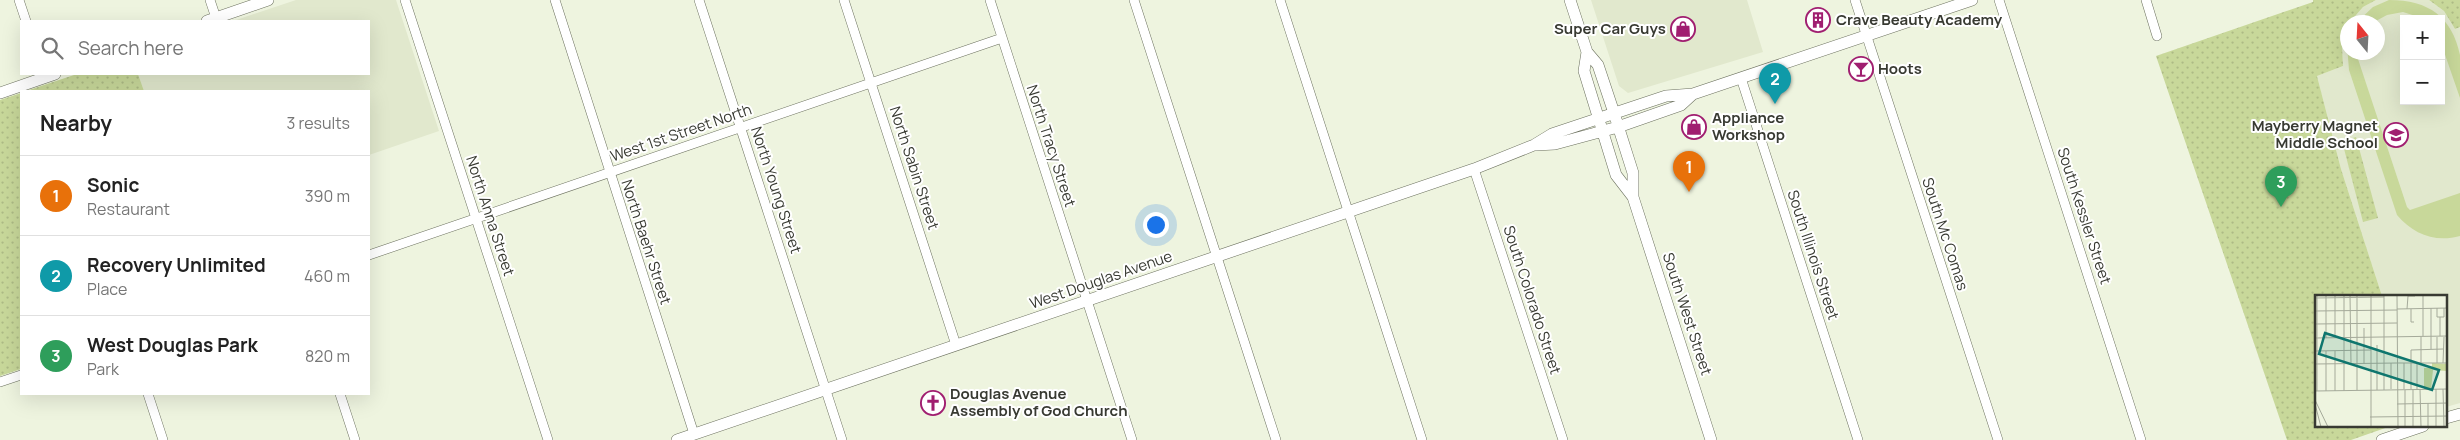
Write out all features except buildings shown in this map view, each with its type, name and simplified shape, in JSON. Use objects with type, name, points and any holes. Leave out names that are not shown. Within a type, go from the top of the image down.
[{"type":"street","points":[[19,0],[26,20]]},
{"type":"street","points":[[210,0],[212,20],[268,0]]},
{"type":"street","name":"North Anna Street","points":[[405,0],[548,440]]},
{"type":"street","name":"North Baehr Street","points":[[555,0],[694,434]]},
{"type":"street","name":"North Young Street","points":[[699,0],[842,440]]},
{"type":"street","name":"North Sabin Street","points":[[844,0],[956,345]]},
{"type":"street","name":"North Tracy Street","points":[[990,0],[1132,440]]},
{"type":"street","points":[[1134,0],[1276,440]]},
{"type":"street","points":[[1280,0],[1422,440]]},
{"type":"street","points":[[1570,0],[1587,52]]},
{"type":"street","name":"South Mc Comas","points":[[1855,0],[1998,440]]},
{"type":"street","name":"West Douglas Avenue","points":[[677,440],[1474,170],[1534,145],[1552,134],[1599,118],[1666,96],[1693,94],[1972,0]]},
{"type":"street","name":"South Kessler Street","points":[[2000,0],[2141,440]]},
{"type":"street","points":[[2146,0],[2157,36]]},
{"type":"street","name":"West 1st Street North","points":[[370,256],[1002,38]]},
{"type":"street","name":"South West Street","points":[[1587,52],[1598,65],[1614,113],[1633,173],[1633,197],[1711,440]]},
{"type":"street","name":"South West Street","points":[[1587,52],[1584,71],[1616,175],[1633,197]]},
{"type":"street","points":[[0,93],[48,75]]},
{"type":"street","name":"South Illinois Street","points":[[1741,78],[1858,440]]},
{"type":"street","name":"West Douglas Avenue","points":[[1534,145],[1555,144],[1618,127],[1681,105],[1693,94]]},
{"type":"street","name":"South Colorado Street","points":[[1474,170],[1563,440]]},
{"type":"street","points":[[0,382],[20,375]]},
{"type":"street","points":[[148,395],[163,440]]},
{"type":"street","points":[[340,395],[355,440]]},
{"type":"street","points":[[2382,440],[2417,428]]},
{"type":"shaded area","points":[[296,0],[396,0],[439,131],[370,155],[370,90],[144,90],[138,75],[370,75],[370,20],[236,20]]},
{"type":"shaded area","points":[[1591,0],[1747,0],[1763,52],[1628,93],[1619,86]]},
{"type":"shaded area","name":"Mayberry Magnet Middle School","points":[[2376,0],[2429,0],[2444,11],[2455,29],[2460,27],[2460,403],[2448,406],[2448,295],[2382,295],[2341,169],[2317,76],[2343,66],[2343,60],[2385,60],[2385,15],[2356,15],[2363,7]]},
{"type":"green space","points":[[2313,0],[2376,0],[2363,7],[2356,15],[2340,15],[2340,60],[2343,60],[2343,66],[2317,76],[2341,169],[2382,295],[2315,295],[2315,428],[2385,428],[2351,440],[2287,440],[2156,56],[2313,2]]},
{"type":"green space","points":[[2389,0],[2403,1],[2427,7],[2438,15],[2412,15],[2403,12],[2385,16],[2364,15],[2373,7]]},
{"type":"green space","points":[[2429,0],[2460,0],[2460,27],[2455,29],[2444,11]]},
{"type":"green space","points":[[2445,21],[2451,30],[2460,55],[2460,98],[2445,55]]},
{"type":"green space","points":[[2348,60],[2358,60],[2407,207],[2410,210],[2460,193],[2460,236],[2442,238],[2425,235],[2403,222],[2397,215],[2349,70]]},
{"type":"green space","points":[[74,75],[138,75],[144,90],[29,90]]},
{"type":"green space","points":[[20,93],[20,369],[0,376],[0,100]]},
{"type":"green space","points":[[2356,137],[2378,218],[2363,222],[2342,141]]},
{"type":"place","name":"Crave Beauty Academy","points":[[1818,20]]},
{"type":"place","name":"Super Car Guys","points":[[1683,29]]},
{"type":"place","name":"Hoots","points":[[1861,69]]},
{"type":"place","name":"Recovery Unlimited","points":[[1775,104]]},
{"type":"place","name":"Appliance Workshop","points":[[1694,127]]},
{"type":"place","name":"Mayberry Magnet Middle School","points":[[2396,135]]},
{"type":"place","name":"Sonic","points":[[1689,192]]},
{"type":"place","name":"West Douglas Park","points":[[2281,207]]},
{"type":"place","name":"Douglas Avenue Assembly of God Church","points":[[933,403]]}]
